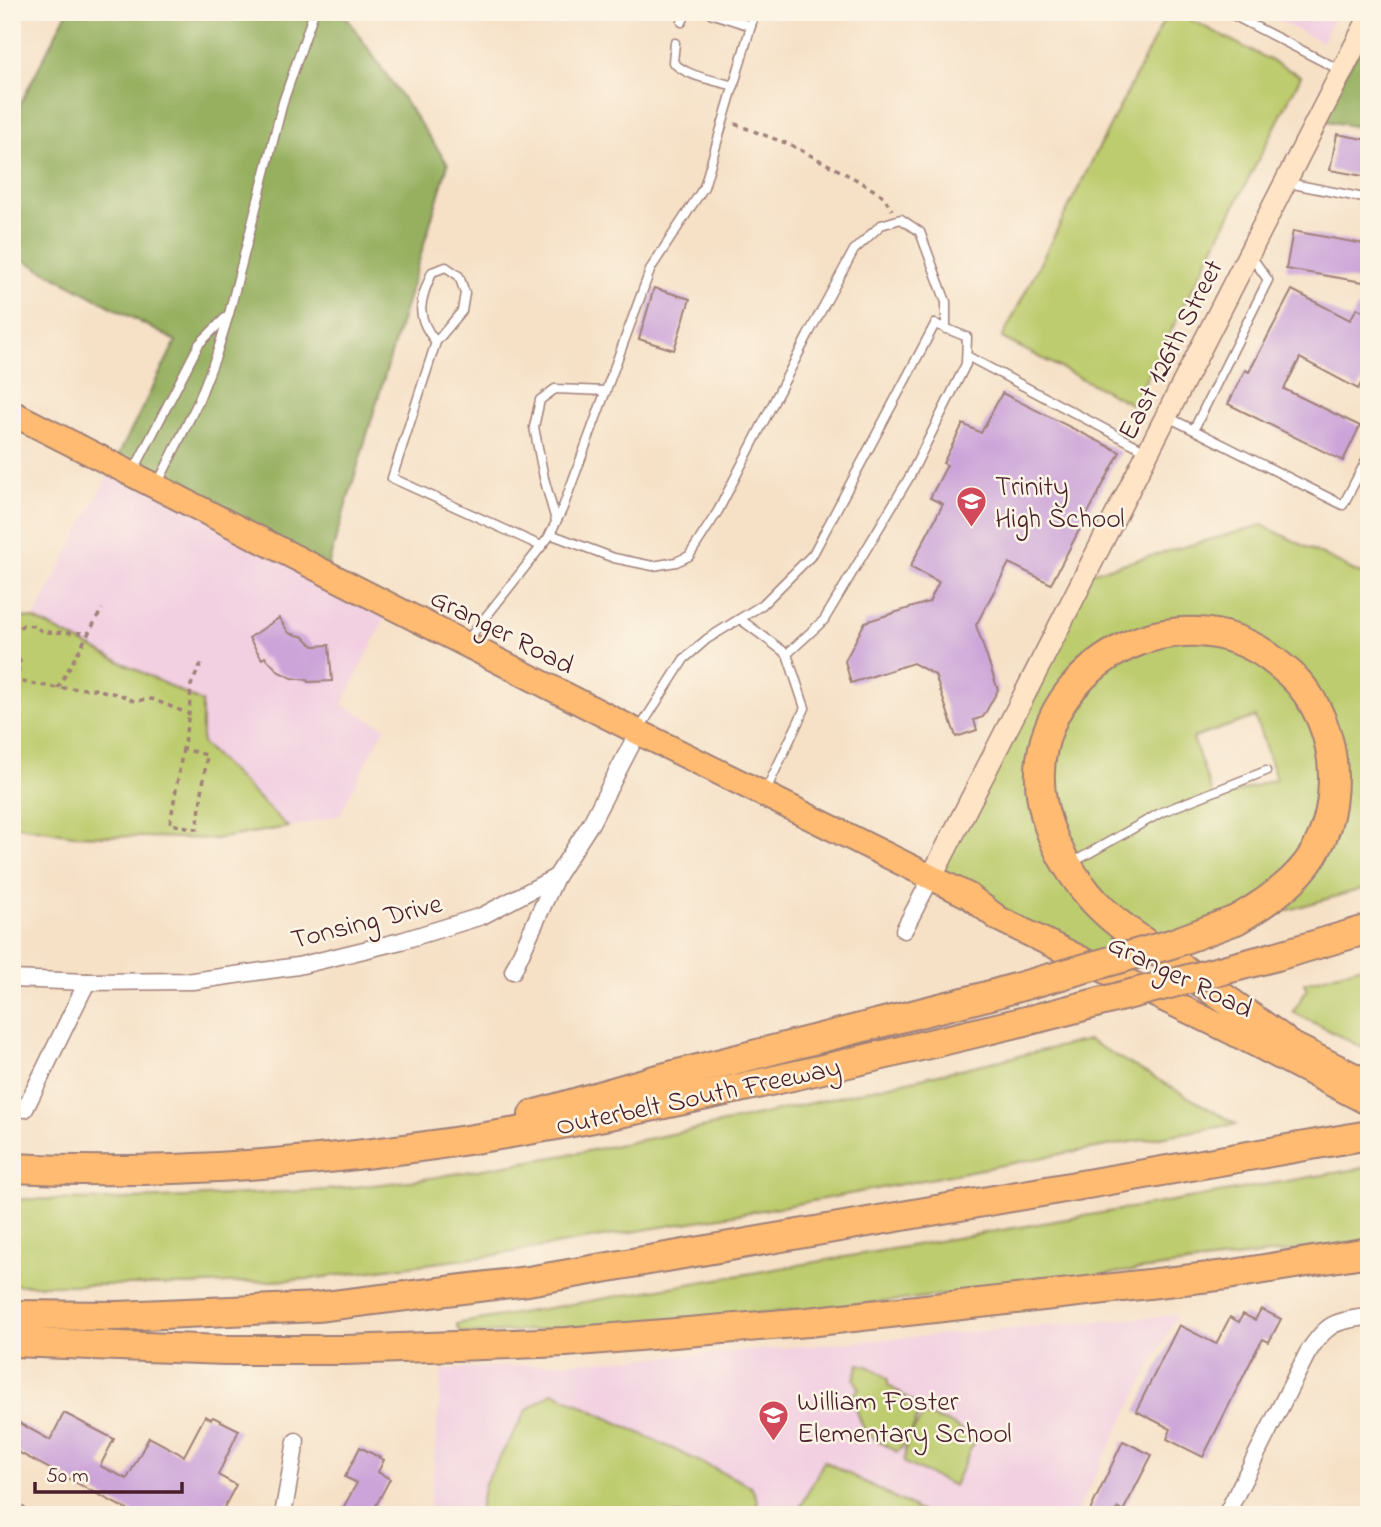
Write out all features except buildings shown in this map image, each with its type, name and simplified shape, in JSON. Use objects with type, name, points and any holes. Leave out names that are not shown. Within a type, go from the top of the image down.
[{"type":"highway","points":[[430,1147],[658,1079],[987,996],[1171,944],[1236,920],[1270,900],[1290,884],[1307,865],[1329,820],[1333,794],[1329,739],[1321,718],[1295,678],[1275,661],[1254,647],[1226,637],[1176,633],[1149,637],[1122,647],[1080,678],[1063,699],[1042,748],[1041,797],[1047,822],[1068,865],[1088,894],[1104,911],[1282,1039]]},
{"type":"highway","name":"Outerbelt South Freeway","points":[[12,1168],[163,1169],[277,1163],[430,1147],[583,1122],[719,1094],[1038,1018],[1277,956],[1369,929]]},
{"type":"highway","points":[[12,1315],[118,1317],[317,1307],[528,1281],[1369,1135]]},
{"type":"highway","points":[[12,1342],[225,1350],[305,1350],[566,1342],[692,1333],[1008,1300],[1227,1275],[1369,1254]]},
{"type":"main road","name":"Granger Road","points":[[12,413],[931,878],[969,896],[1007,906],[1369,1083]]},
{"type":"main road","name":"Granger Road","points":[[969,896],[999,919],[1234,1033],[1369,1103]]},
{"type":"street","name":"East 126th Street","points":[[904,930],[1369,18]]},
{"type":"street","name":"Tonsing Drive","points":[[12,979],[87,982],[193,981],[298,966],[401,941],[482,916],[556,877],[591,823],[638,732]]},
{"type":"street","points":[[513,971],[556,877]]},
{"type":"street","points":[[25,1109],[87,982]]},
{"type":"street","points":[[1226,1515],[1319,1335],[1332,1324],[1345,1319],[1369,1317]]},
{"type":"street","points":[[283,1515],[296,1441]]},
{"type":"street","points":[[12,1511],[20,1515]]},
{"type":"lane","points":[[157,485],[198,402],[229,314],[283,102],[314,12]]},
{"type":"lane","points":[[682,22],[687,12]]},
{"type":"lane","points":[[707,12],[751,26]]},
{"type":"lane","points":[[464,644],[550,534],[556,521],[651,268],[704,187],[755,12]]},
{"type":"lane","points":[[1227,12],[1342,71]]},
{"type":"lane","points":[[676,43],[674,61],[677,66],[693,74],[734,86]]},
{"type":"lane","points":[[1285,183],[1369,200]]},
{"type":"lane","points":[[550,534],[614,558],[653,566],[676,562],[690,556],[718,511],[854,250],[881,225],[899,220],[920,232],[946,302],[946,329]]},
{"type":"lane","points":[[1194,429],[1268,280],[1249,253]]},
{"type":"lane","points":[[436,342],[424,327],[420,309],[432,272],[446,267],[459,276],[465,293],[462,311],[436,342],[392,478],[541,546]]},
{"type":"lane","points":[[132,473],[199,344],[229,314]]},
{"type":"lane","points":[[638,732],[684,659],[706,639],[762,605],[813,554],[936,324],[967,337],[966,364],[910,476],[824,620],[787,654]]},
{"type":"lane","points":[[967,356],[1148,452]]},
{"type":"lane","points":[[556,521],[534,427],[540,400],[555,389],[606,391]]},
{"type":"lane","points":[[1166,416],[1343,505],[1369,455]]},
{"type":"lane","points":[[740,619],[787,654],[806,708],[764,794]]},
{"type":"lane","points":[[1068,865],[1162,812],[1266,771]]},
{"type":"path","points":[[723,120],[791,145],[861,182],[883,196],[899,220]]},
{"type":"path","points":[[58,688],[102,609]]},
{"type":"path","points":[[12,634],[23,625],[34,626],[43,632],[88,633]]},
{"type":"path","points":[[12,651],[20,661],[15,681],[58,688],[94,689],[134,701],[152,699],[189,713]]},
{"type":"path","points":[[183,750],[207,755],[197,829],[170,824],[189,713],[191,685],[203,660]]},
{"type":"shaded area","points":[[1261,12],[1337,12],[1322,42]]},
{"type":"shaded area","points":[[114,464],[391,606],[342,705],[385,727],[339,816],[288,827],[202,743],[202,702],[34,619]]},
{"type":"shaded area","name":"William Foster Elementary School","points":[[1177,1315],[1075,1515],[429,1515],[442,1370],[711,1354]]},
{"type":"green space","points":[[67,12],[298,12],[311,20],[314,12],[343,12],[448,164],[326,572],[114,464],[176,341],[12,254],[12,120]]},
{"type":"green space","points":[[1168,12],[1176,12],[1301,76],[1133,405],[1002,338]]},
{"type":"green space","points":[[1369,35],[1369,129],[1317,119]]},
{"type":"green space","points":[[1262,525],[1369,578],[1369,887],[1089,967],[931,878],[1086,574]],"holes":[[[1255,717],[1276,779],[1214,800],[1193,738]]]},
{"type":"green space","points":[[12,616],[34,619],[202,702],[202,743],[288,827],[215,839],[73,835],[12,825]]},
{"type":"green space","points":[[1369,964],[1369,1051],[1293,1012],[1307,989],[1304,983]]},
{"type":"green space","points":[[1088,1040],[1236,1124],[786,1206],[489,1256],[309,1279],[187,1285],[12,1285],[12,1199],[188,1197],[326,1190],[418,1180],[577,1153],[706,1127]]},
{"type":"green space","points":[[1369,1167],[1369,1241],[903,1300],[670,1322],[469,1334],[457,1327],[457,1324],[461,1323]]},
{"type":"green space","points":[[859,1364],[879,1372],[888,1380],[888,1385],[914,1403],[918,1416],[910,1435],[924,1415],[949,1423],[975,1439],[954,1486],[904,1463],[906,1443],[897,1452],[867,1433],[853,1396],[859,1388],[854,1379]]},
{"type":"green space","points":[[553,1392],[751,1486],[758,1502],[751,1515],[478,1515],[485,1483],[527,1410]]},
{"type":"green space","points":[[824,1461],[928,1515],[796,1515]]},
{"type":"place","name":"Trinity High School","points":[[972,528]]},
{"type":"place","name":"William Foster Elementary School","points":[[774,1443]]}]
